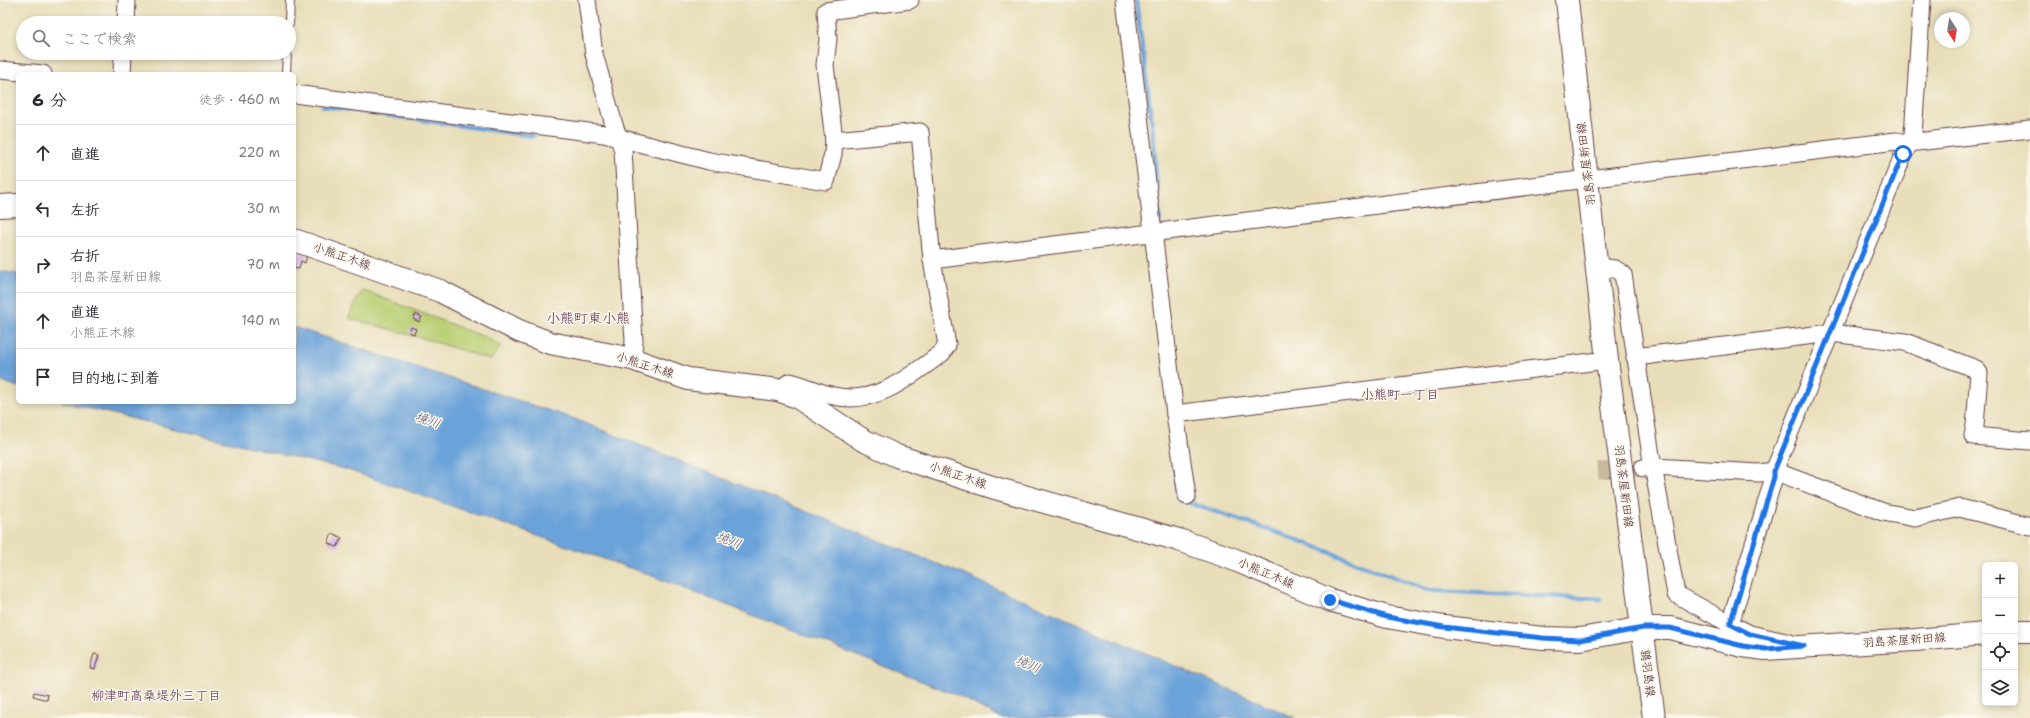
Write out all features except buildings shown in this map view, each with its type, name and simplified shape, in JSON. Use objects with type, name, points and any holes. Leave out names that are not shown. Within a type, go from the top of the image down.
[{"type":"main road","name":"羽島茶屋新田線","points":[[1568,0],[1608,360],[1643,628],[1670,628],[1743,646],[1765,649],[1982,634]]},
{"type":"main road","points":[[0,206],[16,205]]},
{"type":"main road","name":"小熊正木線","points":[[296,241],[440,291],[520,331],[550,343],[632,358],[688,379],[778,390],[797,397],[863,440],[897,456],[995,488],[1179,540],[1233,559],[1330,600],[1387,617],[1444,627],[1543,638],[1580,640],[1643,628]]},
{"type":"main road","name":"鶉羽島線","points":[[1643,628],[1654,718]]},
{"type":"main road","points":[[2018,631],[2030,631]]},
{"type":"street","points":[[126,16],[127,0]]},
{"type":"street","points":[[587,0],[594,54],[614,125],[620,138],[623,150],[634,341],[632,358]]},
{"type":"street","points":[[296,94],[604,134],[709,161],[826,181],[833,154],[834,140],[825,65],[828,39],[826,11],[910,0]]},
{"type":"street","points":[[1125,0],[1175,414],[1187,496]]},
{"type":"street","points":[[1730,624],[1774,477],[1774,471],[1913,135],[1922,0]]},
{"type":"street","points":[[122,72],[123,60]]},
{"type":"street","points":[[0,70],[22,72]]},
{"type":"street","points":[[932,260],[1896,141],[1908,144],[2030,129]]},
{"type":"street","points":[[778,390],[790,382],[802,384],[836,397],[857,399],[885,391],[942,353],[947,345],[932,260],[920,132],[834,140]]},
{"type":"street","points":[[1598,267],[1615,269],[1623,274],[1635,357],[1648,467],[1676,594],[1750,634],[1804,646]]},
{"type":"street","points":[[1635,357],[1831,333],[1905,342],[1976,369],[1980,373],[1973,436],[2030,441]]},
{"type":"street","points":[[1175,414],[1608,360]]},
{"type":"street","points":[[1648,467],[1759,473],[1774,471],[1883,512],[1915,518],[1960,508],[2030,526]]},
{"type":"street","points":[[2018,624],[2024,620],[2030,620]]},
{"type":"lane","points":[[289,16],[290,0]]},
{"type":"lane","points":[[286,72],[287,60]]},
{"type":"green space","points":[[362,290],[487,338],[501,346],[491,360],[429,340],[348,318]]},
{"type":"water","points":[[0,271],[16,274],[16,386],[0,381]]},
{"type":"water","name":"境川","points":[[296,328],[572,418],[958,572],[1296,718],[1000,718],[957,695],[647,574],[348,470],[70,404],[296,404]]},
{"type":"waterway","points":[[1136,0],[1152,124],[1160,221]]},
{"type":"waterway","points":[[323,106],[533,136]]},
{"type":"waterway","points":[[1172,451],[1178,499],[1293,538],[1425,589],[1437,591],[1601,599]]},
{"type":"tunnel","points":[[1598,471],[1643,468]]},
{"type":"district","name":"小熊町東小熊","points":[[588,318]]},
{"type":"district","name":"小熊町一丁目","points":[[1400,394]]},
{"type":"district","name":"柳津町高桑堤外三丁目","points":[[156,695]]},
{"type":"route","points":[[1330,600],[1387,617],[1444,627],[1543,638],[1580,640],[1643,628],[1670,628],[1696,633],[1743,646],[1765,649],[1804,646],[1750,634],[1730,624],[1774,477],[1774,471],[1808,384],[1831,333],[1903,154]]}]
